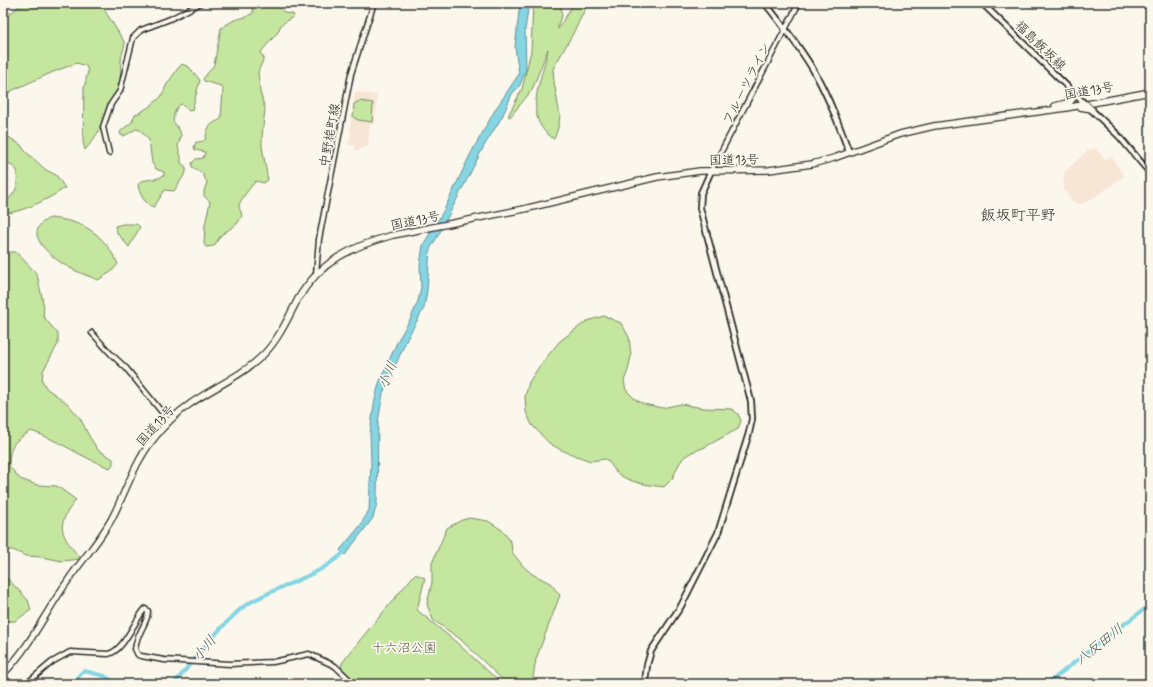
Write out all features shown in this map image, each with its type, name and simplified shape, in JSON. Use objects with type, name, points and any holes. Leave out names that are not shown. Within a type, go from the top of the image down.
[{"type":"highway","name":"国道13号","points":[[1031,112],[1150,91]]},
{"type":"highway","points":[[1047,108],[1070,102],[1074,97],[1073,92]]},
{"type":"highway","name":"国道13号","points":[[3,674],[22,653],[69,578],[100,539],[113,516],[133,471],[158,434],[169,421],[190,404],[244,370],[264,353],[280,333],[299,298],[316,274],[338,256],[381,238],[536,206],[657,177],[682,173],[711,171],[769,170],[812,164],[900,134],[920,129],[949,123],[1076,106],[1084,103]]},
{"type":"highway","points":[[1076,106],[1092,109]]},
{"type":"main road","points":[[766,3],[805,56],[830,104],[849,152]]},
{"type":"main road","name":"福島飯坂線","points":[[982,3],[1119,136],[1150,173]]},
{"type":"main road","points":[[645,684],[647,665],[651,651],[681,606],[718,533],[747,441],[752,419],[751,401],[702,221],[700,208],[701,193],[711,171]]},
{"type":"street","points":[[109,153],[103,132],[104,124],[111,104],[119,94],[130,47],[135,35],[141,30],[170,19],[201,3]]},
{"type":"street","name":"中野梍町線","points":[[316,274],[320,239],[349,85],[374,3]]},
{"type":"street","name":"フルーツライン","points":[[711,171],[799,3]]},
{"type":"street","points":[[92,333],[126,368],[169,421]]},
{"type":"street","points":[[26,684],[52,662],[71,652],[108,654],[114,652],[120,647],[145,609],[148,611],[148,616],[135,645],[138,655],[164,660],[230,664],[272,662],[308,654],[335,666],[354,684]]},
{"type":"shaded area","points":[[355,92],[377,95],[375,124],[370,124],[368,146],[355,151],[355,145],[348,145],[351,134],[350,128]]},
{"type":"shaded area","points":[[1096,148],[1105,160],[1111,156],[1124,176],[1083,204],[1077,204],[1064,189],[1064,173],[1088,150]]},
{"type":"green space","points":[[23,3],[100,3],[125,43],[121,59],[120,80],[114,99],[97,135],[85,150],[83,142],[84,88],[88,71],[86,66],[77,63],[53,72],[11,91],[3,99],[3,14],[11,13]]},
{"type":"green space","points":[[248,3],[274,3],[285,13],[293,14],[294,16],[281,25],[278,32],[260,53],[264,58],[258,72],[260,92],[265,109],[262,147],[268,180],[264,183],[256,181],[254,183],[241,201],[239,207],[242,216],[237,224],[221,235],[214,246],[206,247],[204,244],[205,225],[210,202],[204,196],[207,182],[202,173],[192,167],[192,163],[196,159],[203,158],[205,153],[195,150],[194,148],[196,142],[203,141],[209,127],[221,119],[223,89],[221,86],[204,81],[203,79],[214,65],[221,28],[234,20],[246,17],[253,13],[253,9]]},
{"type":"green space","points":[[533,3],[563,3],[561,7],[562,16],[558,24],[558,29],[574,3],[588,3],[553,69],[560,116],[554,139],[544,130],[538,120],[536,109],[536,97],[548,49],[532,90],[510,117],[508,116],[522,89],[531,51]]},
{"type":"green space","points":[[182,64],[189,67],[200,80],[192,110],[189,111],[181,104],[176,109],[173,118],[173,121],[180,131],[181,136],[178,146],[181,156],[181,163],[186,167],[186,172],[174,191],[165,190],[154,207],[148,204],[143,198],[138,185],[141,181],[159,178],[164,175],[164,172],[156,169],[152,163],[149,140],[140,130],[136,129],[124,136],[121,135],[120,132],[132,122],[135,114],[149,107],[161,97],[167,84]]},
{"type":"green space","points":[[359,101],[373,103],[372,122],[358,120],[353,117],[354,104]]},
{"type":"green space","points":[[7,136],[21,145],[25,151],[46,170],[56,175],[65,188],[36,204],[11,213],[3,214],[4,206],[16,189],[17,182],[17,170],[3,158],[3,139]]},
{"type":"green space","points":[[50,218],[73,222],[91,230],[106,244],[118,264],[111,272],[98,280],[63,264],[48,252],[38,238],[37,230],[41,224]]},
{"type":"green space","points":[[123,224],[136,224],[140,227],[129,247],[117,233],[115,226]]},
{"type":"green space","points":[[3,252],[16,252],[37,274],[44,307],[43,316],[58,334],[58,344],[43,371],[42,380],[46,388],[67,403],[80,418],[98,450],[113,459],[113,464],[110,468],[51,439],[31,431],[16,441],[10,453],[9,466],[20,479],[37,485],[57,486],[76,500],[65,517],[63,531],[65,537],[81,559],[62,561],[42,557],[26,556],[13,550],[3,550]]},
{"type":"green space","points":[[604,316],[621,323],[629,337],[631,356],[624,381],[626,390],[636,400],[644,404],[662,408],[681,404],[703,408],[732,409],[738,414],[741,421],[738,429],[684,457],[672,479],[664,487],[639,483],[626,479],[616,472],[606,459],[590,461],[561,450],[549,443],[532,425],[526,412],[525,397],[529,382],[541,364],[560,341],[587,321]]},
{"type":"green space","points":[[470,518],[488,521],[502,530],[511,542],[512,552],[523,566],[532,574],[550,583],[560,595],[536,659],[533,677],[537,684],[507,684],[459,638],[433,620],[427,604],[432,582],[432,563],[447,528],[462,520]]},
{"type":"green space","points":[[3,574],[28,600],[31,610],[15,621],[3,621]]},
{"type":"green space","name":"十六沼公園","points":[[415,574],[425,578],[417,610],[456,642],[502,684],[358,684],[341,667],[342,663],[360,640]]},
{"type":"water","points":[[520,3],[529,3],[525,30],[526,69],[520,85],[512,94],[502,117],[484,146],[430,249],[427,291],[424,308],[408,337],[383,393],[378,422],[377,503],[373,518],[345,555],[340,550],[360,526],[369,510],[371,463],[370,433],[374,404],[379,383],[398,340],[411,318],[418,301],[421,287],[420,265],[423,245],[444,210],[470,155],[495,110],[519,74],[515,47]]},
{"type":"waterway","name":"小川","points":[[174,684],[214,636],[244,607],[258,598],[312,574],[336,559],[346,550]]},
{"type":"waterway","name":"八反田川","points":[[1047,684],[1150,605]]},
{"type":"waterway","name":"小川","points":[[78,684],[79,676],[84,671],[105,676],[116,684]]},
{"type":"railway","points":[[986,3],[1113,126],[1150,169]]},
{"type":"district","name":"飯坂町平野","points":[[1018,215]]}]
